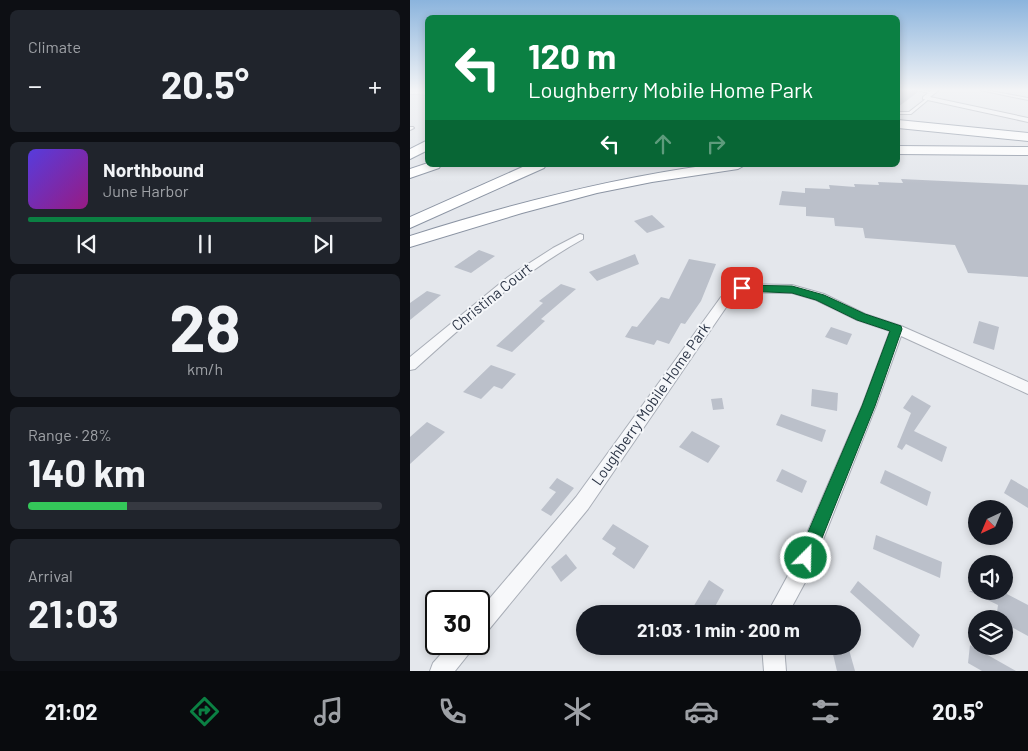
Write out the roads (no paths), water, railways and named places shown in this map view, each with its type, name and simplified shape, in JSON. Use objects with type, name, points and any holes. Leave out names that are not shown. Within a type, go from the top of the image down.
[{"type":"highway","points":[[900,124],[1028,137]]},
{"type":"highway","points":[[900,130],[1028,142]]},
{"type":"highway","points":[[410,154],[425,146]]},
{"type":"highway","points":[[900,150],[1028,151]]},
{"type":"highway","points":[[410,174],[429,167]]},
{"type":"highway","points":[[410,223],[536,167]]},
{"type":"highway","points":[[664,176],[688,167]]},
{"type":"highway","points":[[410,242],[536,204],[627,182],[725,167]]},
{"type":"street","name":"Christina Court","points":[[410,365],[510,281],[558,248],[580,237]]},
{"type":"street","name":"Loughberry Mobile Home Park","points":[[490,613],[582,503],[725,300],[742,288],[792,289],[820,297],[861,317],[897,329],[1028,388]]},
{"type":"street","points":[[782,605],[799,575],[869,406],[897,329]]},
{"type":"street","points":[[441,671],[455,655]]},
{"type":"street","points":[[774,655],[775,671]]}]
